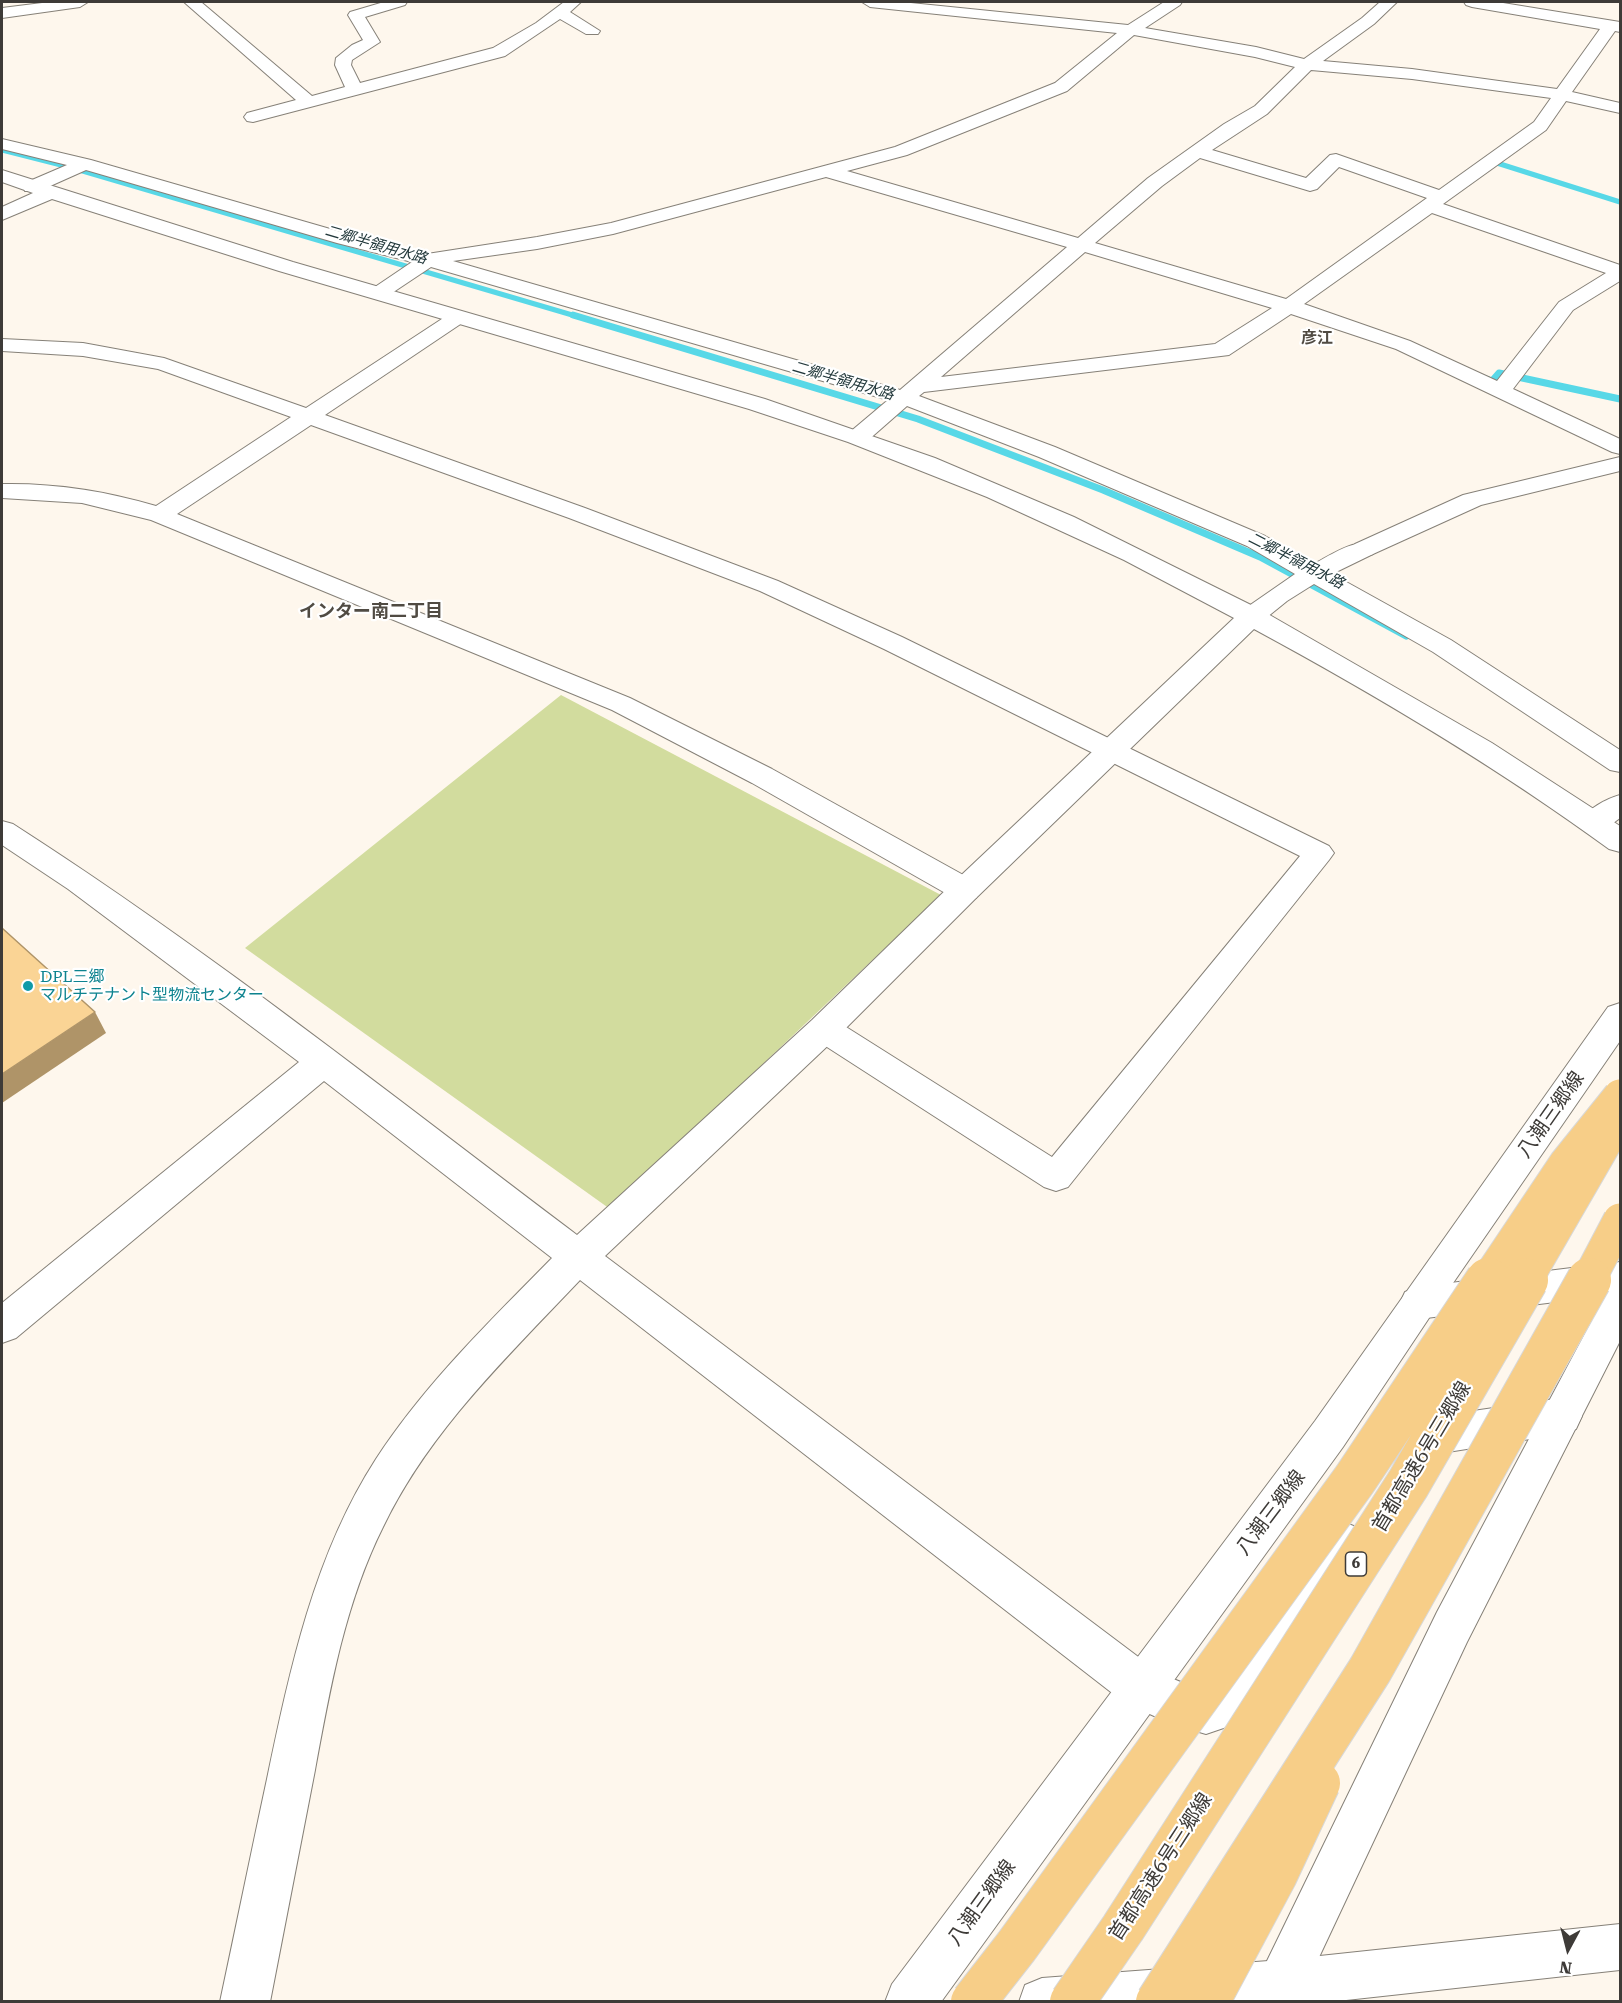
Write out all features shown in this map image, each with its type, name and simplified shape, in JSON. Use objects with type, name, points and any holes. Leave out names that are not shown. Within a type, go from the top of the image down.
[{"type":"highway","points":[[973,2001],[1016,1947],[1355,1479],[1566,1163],[1620,1096]]},
{"type":"highway","name":"首都高速6号三郷線","points":[[1072,2001],[1136,1908],[1408,1484],[1539,1260],[1620,1115]]},
{"type":"highway","points":[[1158,2001],[1370,1670],[1571,1315],[1620,1220]]},
{"type":"highway","points":[[1207,2001],[1275,1875],[1370,1670]]},
{"type":"street","points":[[2,14],[80,2]]},
{"type":"street","points":[[192,2],[310,103]]},
{"type":"street","points":[[355,91],[343,65],[344,58],[372,42],[356,15],[399,2]]},
{"type":"street","points":[[870,2],[959,7],[1131,30],[1256,52],[1307,65],[1412,74],[1563,95],[1620,108]]},
{"type":"street","points":[[387,288],[428,260],[453,254],[537,243],[613,228],[901,151],[1061,87],[1131,30],[1174,2]]},
{"type":"street","points":[[866,430],[1155,182],[1197,151],[1261,110],[1307,65],[1368,21],[1389,2]]},
{"type":"street","points":[[912,392],[1221,350],[1289,306],[1540,126],[1615,22],[1472,2]]},
{"type":"street","points":[[254,117],[499,52],[542,26],[566,7],[592,31]]},
{"type":"street","points":[[2,144],[85,164],[344,239],[912,392],[1256,541],[1442,646],[1620,763]]},
{"type":"street","points":[[1197,151],[1310,185],[1336,159],[1434,201],[1620,272]]},
{"type":"street","points":[[2,214],[85,164]]},
{"type":"street","points":[[826,170],[1289,306],[1403,345],[1620,447]]},
{"type":"street","points":[[2,176],[45,186],[387,288],[458,317],[866,430],[988,489],[1075,527],[1252,616],[1425,715],[1594,822],[1620,841]]},
{"type":"street","points":[[1500,390],[1566,306],[1620,272]]},
{"type":"street","points":[[159,515],[458,317]]},
{"type":"street","points":[[2,345],[82,348],[116,352],[164,364],[577,513],[769,586],[893,643],[1319,853],[1056,1177],[824,1029]]},
{"type":"street","points":[[245,2001],[310,1679],[337,1585],[368,1514],[390,1474],[428,1418],[480,1358],[579,1256],[824,1029],[965,890],[1252,616],[1281,593],[1313,573],[1472,500],[1620,464]]},
{"type":"street","points":[[2,491],[80,494],[116,501],[159,515],[621,704],[762,776],[965,890]]},
{"type":"street","points":[[1594,822],[1619,806]]},
{"type":"street","points":[[2,831],[88,888],[238,997],[1141,1686],[1172,1702],[1206,1712],[1234,1703],[1351,1536],[1398,1461],[1425,1437],[1562,1416]]},
{"type":"street","name":"八潮三郷線","points":[[910,2001],[1329,1434],[1418,1303],[1620,1016]]},
{"type":"street","points":[[2,1326],[322,1062]]},
{"type":"street","points":[[1418,1303],[1620,1278]]},
{"type":"street","points":[[1277,1992],[1452,1627],[1620,1304]]},
{"type":"street","points":[[1042,2001],[1277,1992],[1620,1947]]},
{"type":"green space","points":[[561,695],[941,895],[610,1209],[245,948]]},
{"type":"building","name":"DPL三郷 マルチテナント型物流センター","points":[[2,928],[95,1012],[2,1074]]},
{"type":"waterway","name":"二郷半領用水路","points":[[2,150],[69,167],[579,317]]},
{"type":"waterway","points":[[1497,163],[1620,202]]},
{"type":"waterway","name":"二郷半領用水路","points":[[573,315],[918,419],[1103,490],[1260,557],[1406,636]]},
{"type":"waterway","points":[[1483,378],[1492,381],[1499,373],[1620,399]]},
{"type":"place","name":"DPL三郷 マルチテナント型物流センター","points":[[28,986]]},
{"type":"district","name":"彦江","points":[[1317,338]]},
{"type":"district","name":"インター南二丁目","points":[[371,612]]}]
